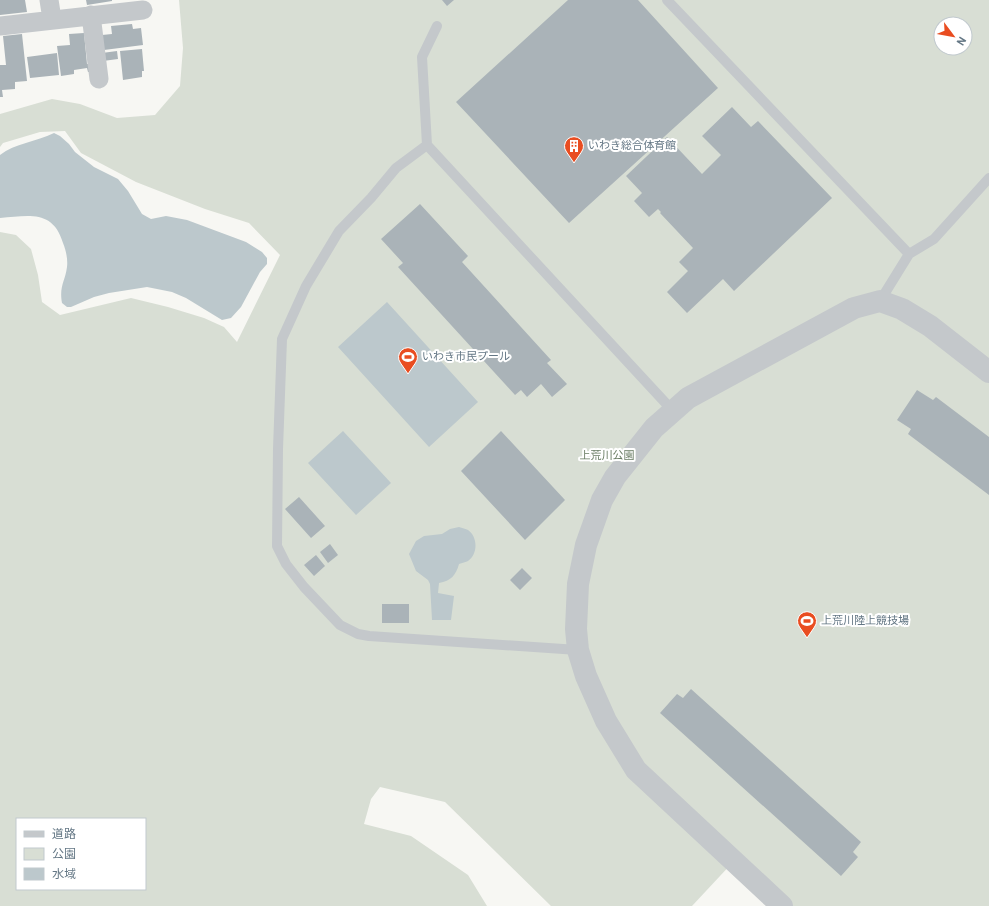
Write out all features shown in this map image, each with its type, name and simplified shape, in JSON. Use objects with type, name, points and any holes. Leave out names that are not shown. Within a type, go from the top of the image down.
[{"type":"street","points":[[50,0],[52,20]]},
{"type":"street","points":[[0,26],[143,10]]},
{"type":"street","points":[[91,15],[99,79]]},
{"type":"street","points":[[782,906],[636,770],[606,721],[586,676],[578,650],[576,629],[578,584],[586,545],[602,500],[615,477],[654,428],[688,398],[854,308],[880,301],[902,309],[930,326],[989,372]]},
{"type":"lane","points":[[668,0],[909,254]]},
{"type":"lane","points":[[437,26],[422,58],[427,145],[673,411]]},
{"type":"lane","points":[[427,145],[396,168],[371,198],[339,231],[306,286],[282,339],[278,449],[277,546],[286,564],[304,587],[340,625],[358,634],[578,650]]},
{"type":"lane","points":[[880,301],[909,254],[934,239],[989,178]]},
{"type":"green space","name":"上荒川公園","points":[[179,0],[989,0],[989,906],[782,906],[734,861],[692,906],[551,906],[445,802],[380,787],[371,799],[364,824],[411,836],[468,875],[487,906],[0,906],[0,232],[16,235],[31,249],[38,275],[42,302],[60,315],[131,298],[204,318],[224,327],[237,342],[280,255],[249,223],[205,209],[136,182],[81,153],[65,131],[40,132],[3,143],[0,147],[0,114],[52,99],[80,104],[117,118],[155,115],[180,86],[183,48]]},
{"type":"water","points":[[54,133],[60,136],[75,152],[94,167],[118,179],[128,191],[142,214],[151,219],[166,216],[187,220],[246,242],[262,252],[267,258],[267,264],[260,272],[241,307],[231,318],[222,320],[186,298],[172,292],[147,287],[109,293],[94,297],[71,307],[67,307],[62,303],[62,288],[67,261],[65,249],[59,232],[53,224],[38,217],[20,216],[0,218],[0,155],[19,145]]},
{"type":"water","name":"いわき市民プール","points":[[387,302],[478,402],[429,447],[338,347]]},
{"type":"water","points":[[343,431],[391,483],[356,515],[308,463]]},
{"type":"water","points":[[459,527],[468,530],[474,537],[476,546],[474,554],[468,561],[459,564],[450,579],[439,583],[438,593],[454,596],[451,620],[432,620],[430,584],[428,580],[416,571],[409,554],[416,541],[424,536],[442,534],[450,529]]},
{"type":"building","points":[[0,0],[25,0],[27,12],[0,15]]},
{"type":"building","points":[[86,0],[112,0],[112,1],[87,5]]},
{"type":"building","points":[[442,0],[454,0],[447,6]]},
{"type":"building","name":"いわき総合体育館","points":[[568,0],[638,0],[718,88],[569,223],[456,102]]},
{"type":"building","points":[[132,24],[133,29],[141,28],[143,45],[104,50],[102,35],[112,34],[111,26]]},
{"type":"building","points":[[84,33],[87,64],[90,64],[91,72],[88,72],[87,68],[74,70],[74,74],[61,76],[57,46],[70,45],[69,34]]},
{"type":"building","points":[[22,34],[27,81],[15,82],[15,89],[2,90],[3,97],[0,97],[0,65],[6,65],[3,36]]},
{"type":"building","points":[[142,49],[144,71],[142,71],[142,77],[123,80],[120,51]]},
{"type":"building","points":[[117,51],[118,59],[103,61],[102,53]]},
{"type":"building","points":[[57,53],[59,75],[30,78],[27,57]]},
{"type":"building","name":"いわき総合体育館","points":[[732,107],[751,127],[758,121],[832,198],[734,291],[723,279],[687,313],[667,292],[688,271],[679,262],[693,248],[658,209],[649,217],[634,201],[642,193],[626,176],[667,137],[702,174],[721,155],[702,136]]},
{"type":"building","points":[[420,204],[468,256],[462,262],[551,360],[547,363],[567,384],[552,397],[541,384],[527,397],[521,390],[515,395],[398,267],[403,263],[381,239]]},
{"type":"building","points":[[917,390],[933,400],[936,397],[989,437],[989,495],[908,434],[911,429],[897,420]]},
{"type":"building","points":[[501,431],[565,500],[525,540],[461,471]]},
{"type":"building","points":[[299,497],[325,526],[311,538],[285,509]]},
{"type":"building","points":[[330,544],[338,555],[328,563],[320,552]]},
{"type":"building","points":[[316,555],[325,566],[314,576],[304,565]]},
{"type":"building","points":[[522,568],[532,578],[520,590],[510,580]]},
{"type":"building","points":[[382,604],[409,604],[409,623],[382,623]]},
{"type":"building","points":[[691,689],[861,842],[853,852],[858,857],[841,876],[660,713],[677,694],[683,698]]},
{"type":"place","name":"いわき総合体育館","points":[[574,163]]},
{"type":"place","name":"いわき市民プール","points":[[408,374]]},
{"type":"place","name":"上荒川陸上競技場","points":[[807,638]]}]
